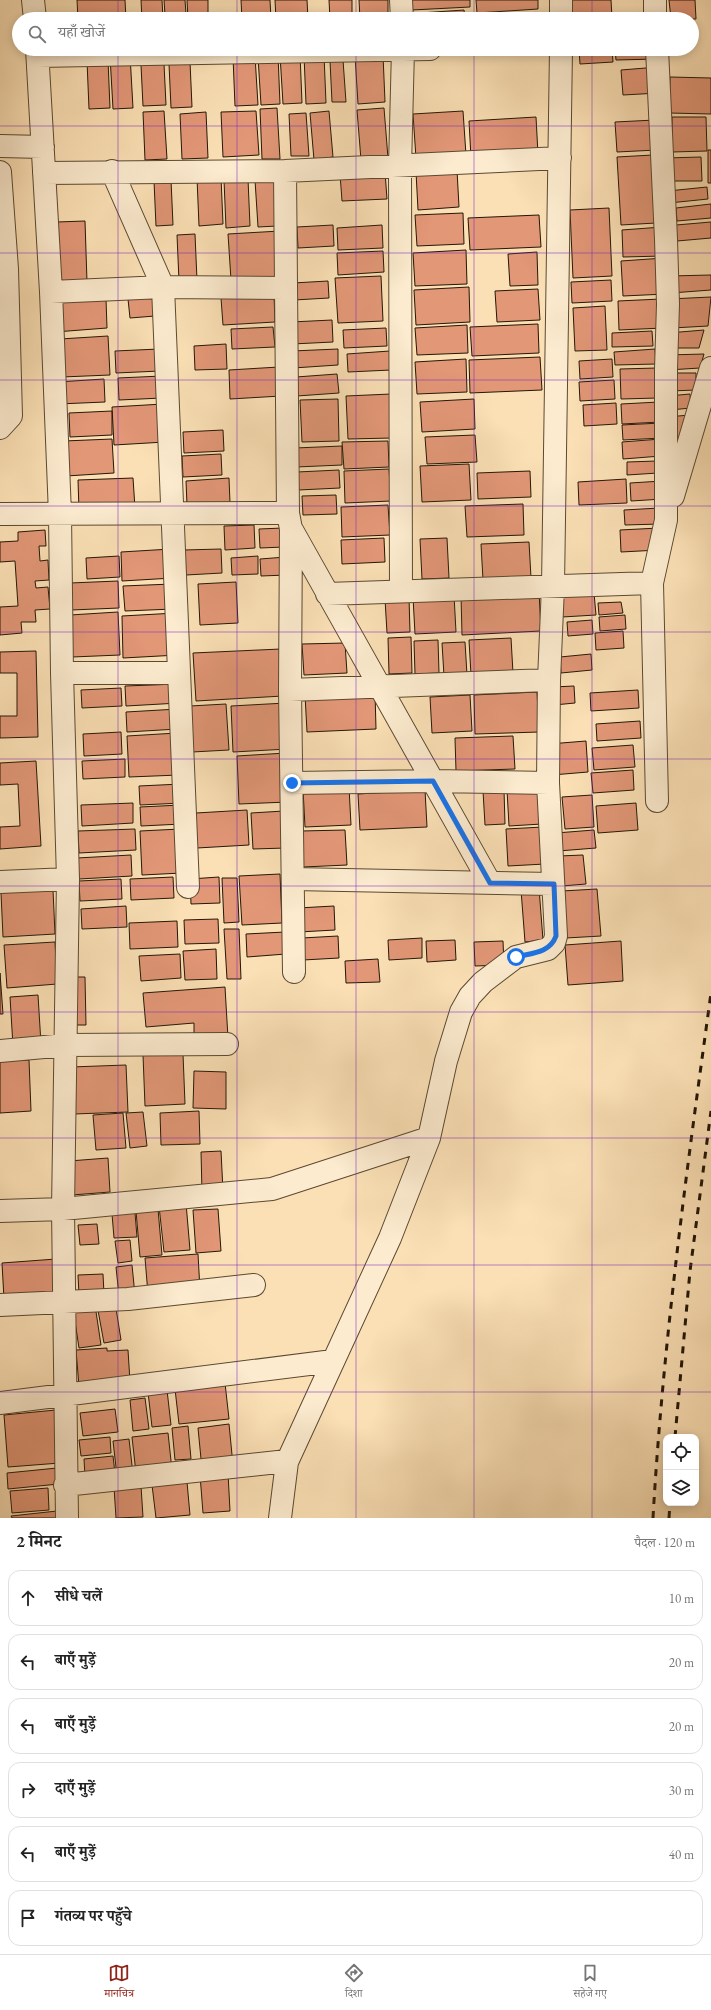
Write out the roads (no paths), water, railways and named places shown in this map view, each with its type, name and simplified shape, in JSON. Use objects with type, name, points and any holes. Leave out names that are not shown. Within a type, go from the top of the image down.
[{"type":"street","points":[[33,0],[34,12]]},
{"type":"street","points":[[401,0],[402,12]]},
{"type":"street","points":[[561,12],[562,0]]},
{"type":"street","points":[[654,0],[655,12]]},
{"type":"street","points":[[37,56],[51,292],[60,514],[62,673],[68,879],[63,1209],[66,1396],[65,1485],[67,1518]]},
{"type":"street","points":[[401,591],[400,167],[403,56]]},
{"type":"street","points":[[280,1518],[287,1461],[390,1238],[429,1138],[446,1061],[462,1012],[470,996],[483,982],[500,968],[516,957],[548,949],[554,943],[556,936],[548,783],[561,56]]},
{"type":"street","points":[[657,56],[666,239],[666,520]]},
{"type":"street","points":[[0,146],[43,147]]},
{"type":"street","points":[[44,173],[112,171],[285,171],[400,167],[560,158]]},
{"type":"street","points":[[112,171],[163,287],[188,887]]},
{"type":"street","points":[[285,171],[294,972]]},
{"type":"street","points":[[0,172],[10,416],[0,428]]},
{"type":"street","points":[[51,292],[163,287],[286,288]]},
{"type":"street","points":[[657,801],[652,582],[666,520],[711,368]]},
{"type":"street","points":[[0,514],[172,513],[290,521]]},
{"type":"street","points":[[290,521],[327,594],[490,883]]},
{"type":"street","points":[[327,594],[652,582]]},
{"type":"street","points":[[62,673],[179,672]]},
{"type":"street","points":[[290,690],[549,680]]},
{"type":"street","points":[[292,783],[433,781],[548,783]]},
{"type":"street","points":[[0,882],[68,879]]},
{"type":"street","points":[[293,879],[554,884]]},
{"type":"street","points":[[0,1051],[66,1045],[227,1044]]},
{"type":"street","points":[[0,1211],[63,1209],[272,1189],[429,1138]]},
{"type":"street","points":[[0,1305],[128,1299],[254,1285]]},
{"type":"street","points":[[0,1403],[66,1396],[333,1361]]},
{"type":"street","points":[[65,1485],[287,1461]]},
{"type":"railway","points":[[653,1518],[657,1452],[669,1321],[711,993]]},
{"type":"railway","points":[[675,1434],[690,1271],[711,1111]]},
{"type":"railway","points":[[669,1518],[670,1506]]}]
